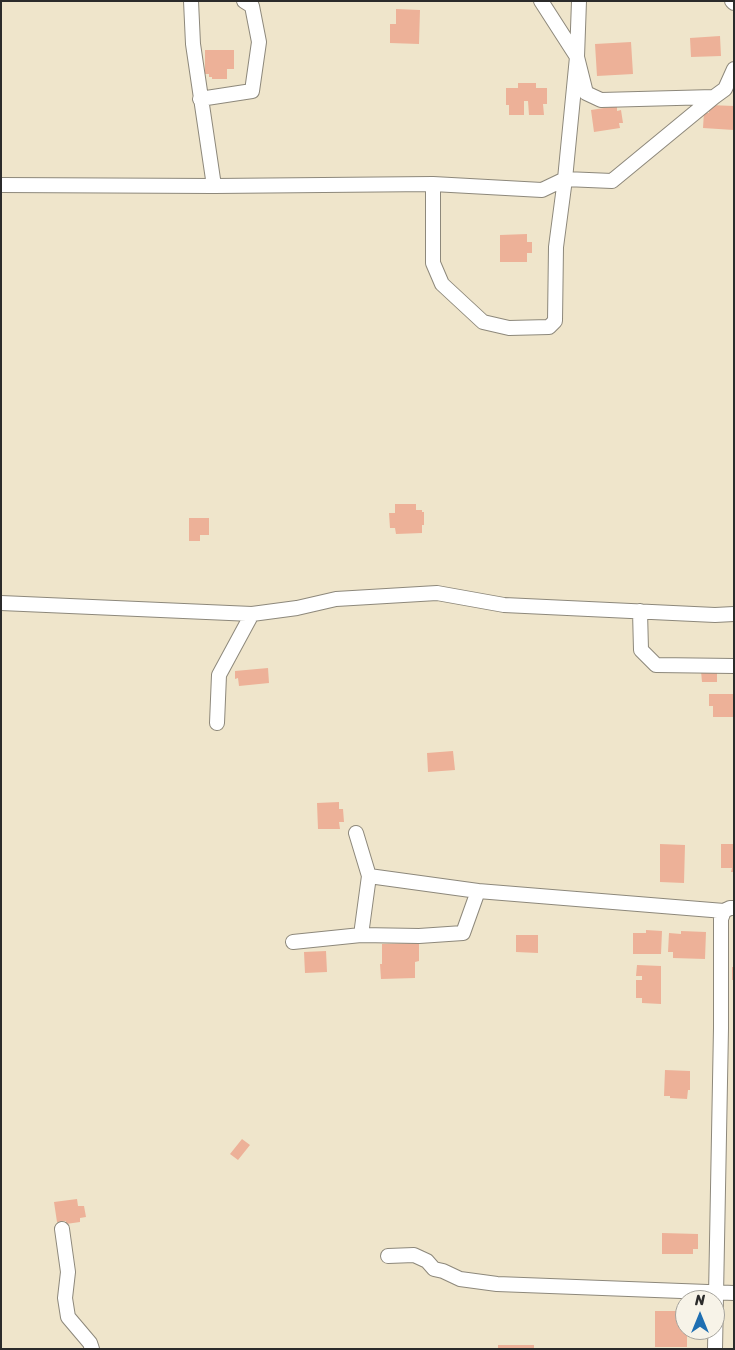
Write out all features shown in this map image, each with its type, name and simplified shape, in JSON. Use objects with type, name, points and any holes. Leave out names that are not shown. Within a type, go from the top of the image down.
[{"type":"street","points":[[191,1],[193,44],[214,186]]},
{"type":"street","points":[[541,1],[577,57],[586,92],[601,100],[714,97]]},
{"type":"street","points":[[433,184],[433,263],[442,284],[483,322],[509,328],[549,327],[555,321],[556,247],[577,57],[579,1]]},
{"type":"street","points":[[200,99],[252,91],[259,42],[250,3]]},
{"type":"street","points":[[1,185],[433,184],[542,190],[565,179],[612,180],[725,90],[734,69]]},
{"type":"street","points":[[1,603],[252,614],[336,600],[437,593],[504,605],[716,615],[734,614]]},
{"type":"street","points":[[640,612],[641,650],[656,665],[734,666]]},
{"type":"street","points":[[217,723],[220,675],[252,614]]},
{"type":"street","points":[[356,833],[369,876],[361,936]]},
{"type":"street","points":[[369,876],[478,891],[729,910]]},
{"type":"street","points":[[293,942],[361,936],[419,936],[463,933],[478,891]]},
{"type":"street","points":[[716,1290],[721,1038],[721,919],[729,910]]},
{"type":"street","points":[[62,1229],[68,1272],[65,1298],[68,1316],[90,1343],[92,1349]]},
{"type":"street","points":[[388,1256],[414,1255],[427,1261],[434,1269],[444,1271],[460,1279],[498,1284],[675,1290]]},
{"type":"building","points":[[396,9],[420,10],[419,44],[390,43],[390,24],[396,24]]},
{"type":"building","points":[[720,36],[721,56],[691,57],[690,38]]},
{"type":"building","points":[[631,42],[633,74],[597,76],[595,44]]},
{"type":"building","points":[[205,50],[234,50],[234,69],[227,69],[227,79],[212,79],[212,77],[209,77],[209,74],[205,74]]},
{"type":"building","points":[[518,83],[536,83],[536,88],[547,88],[547,104],[543,104],[544,115],[529,115],[528,101],[524,101],[524,115],[509,115],[509,105],[506,105],[506,88],[518,88]]},
{"type":"building","points":[[709,105],[734,106],[734,130],[703,128],[704,112],[709,113]]},
{"type":"building","points":[[617,106],[617,111],[621,110],[623,123],[619,123],[620,128],[594,132],[591,110]]},
{"type":"building","points":[[527,234],[527,242],[532,242],[532,253],[527,253],[527,262],[500,262],[500,235]]},
{"type":"building","points":[[395,504],[416,504],[416,510],[424,512],[422,533],[396,534],[395,528],[390,528],[389,513],[395,513]]},
{"type":"building","points":[[189,518],[209,518],[209,535],[200,535],[200,541],[189,541]]},
{"type":"building","points":[[268,668],[269,683],[239,686],[238,678],[235,679],[235,671]]},
{"type":"building","points":[[701,671],[717,671],[717,682],[702,682]]},
{"type":"building","points":[[709,694],[734,694],[734,717],[713,717],[713,706],[709,706]]},
{"type":"building","points":[[453,751],[455,770],[428,772],[427,753]]},
{"type":"building","points":[[339,802],[339,809],[343,809],[344,822],[339,822],[340,829],[318,829],[317,803]]},
{"type":"building","points":[[660,844],[685,845],[684,883],[660,882]]},
{"type":"building","points":[[721,844],[734,844],[734,872],[731,872],[732,868],[721,868]]},
{"type":"building","points":[[646,930],[662,931],[661,954],[633,954],[633,933],[646,933]]},
{"type":"building","points":[[681,931],[706,932],[705,959],[673,958],[673,952],[668,952],[669,933],[681,934]]},
{"type":"building","points":[[516,935],[538,935],[538,953],[516,952]]},
{"type":"building","points":[[419,943],[419,961],[415,962],[415,978],[381,979],[382,944]]},
{"type":"building","points":[[326,951],[327,972],[305,973],[304,952]]},
{"type":"building","points":[[637,965],[661,966],[661,1004],[642,1003],[642,998],[636,998],[636,980],[642,980],[642,976],[636,976]]},
{"type":"building","points":[[732,967],[734,967],[734,980],[732,980]]},
{"type":"building","points":[[665,1070],[690,1071],[690,1090],[688,1090],[687,1099],[664,1096]]},
{"type":"building","points":[[242,1139],[250,1145],[238,1160],[230,1154]]},
{"type":"building","points":[[77,1199],[78,1206],[84,1206],[86,1217],[80,1218],[80,1222],[66,1224],[66,1221],[57,1222],[54,1202]]},
{"type":"building","points":[[662,1233],[698,1234],[698,1249],[693,1249],[693,1254],[662,1254]]},
{"type":"building","points":[[655,1311],[675,1311],[675,1340],[687,1340],[687,1347],[655,1347]]},
{"type":"building","points":[[498,1345],[534,1345],[534,1349],[498,1349]]}]
